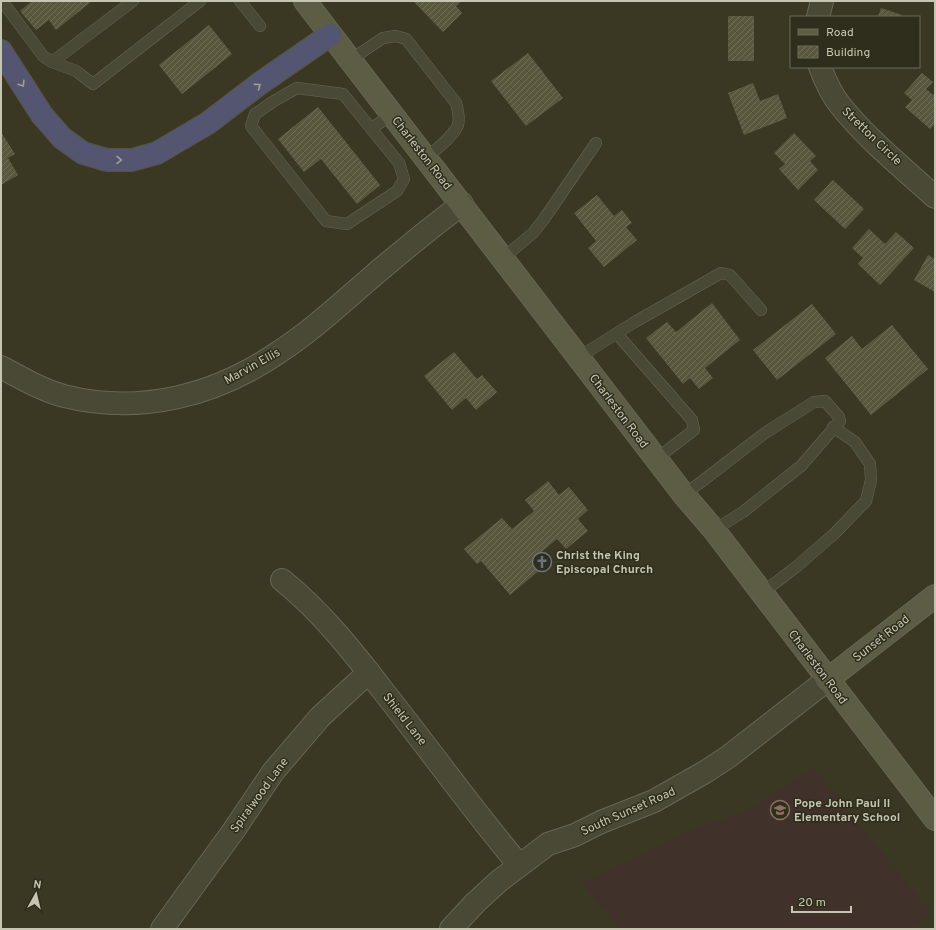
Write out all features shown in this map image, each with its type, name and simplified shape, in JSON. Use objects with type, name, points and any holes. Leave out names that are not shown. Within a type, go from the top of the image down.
[{"type":"highway","points":[[1,51],[42,115],[62,138],[83,153],[107,160],[132,160],[157,153],[208,123],[259,84],[330,35]]},
{"type":"street","name":"Charleston Road","points":[[305,1],[656,459],[714,530],[827,680],[935,819]]},
{"type":"street","points":[[818,16],[822,1]]},
{"type":"street","name":"Stretton Circle","points":[[820,68],[836,98],[848,114],[878,146],[935,197]]},
{"type":"street","name":"Marvin Ellis","points":[[1,367],[38,386],[63,396],[89,401],[116,403],[145,402],[173,399],[201,391],[229,381],[279,352],[325,317],[462,204]]},
{"type":"street","name":"Shield Lane","points":[[282,580],[294,589],[321,615],[369,672],[459,790],[519,865]]},
{"type":"street","name":"Sunset Road","points":[[827,680],[935,596]]},
{"type":"street","name":"Spiralwood Lane","points":[[162,929],[234,830],[273,772],[320,717],[369,672]]},
{"type":"street","name":"South Sunset Road","points":[[451,929],[499,881],[548,844],[575,835],[602,822],[654,801],[705,772],[728,757],[827,680]]},
{"type":"lane","points":[[2,1],[43,56],[52,62],[76,71],[93,84],[200,1]]},
{"type":"lane","points":[[52,62],[133,1]]},
{"type":"lane","points":[[240,1],[260,26]]},
{"type":"lane","points":[[350,60],[383,38],[396,36],[406,39],[452,97],[456,103],[459,113],[458,125],[451,135],[426,158]]},
{"type":"lane","points":[[297,88],[343,94],[371,129],[399,163],[404,179],[397,191],[347,224],[326,221],[251,126],[255,114],[297,88]]},
{"type":"lane","points":[[371,129],[392,114]]},
{"type":"lane","points":[[503,258],[533,233],[596,143]]},
{"type":"lane","points":[[579,357],[633,323],[721,273],[730,275],[761,310]]},
{"type":"lane","points":[[617,334],[692,420],[694,430],[656,459]]},
{"type":"lane","points":[[684,495],[765,433],[814,402],[825,401],[839,417],[840,421],[833,427],[801,466],[743,512],[714,530]]},
{"type":"lane","points":[[762,593],[796,567],[834,534],[866,501],[871,480],[870,464],[855,442],[833,427]]},
{"type":"shaded area","points":[[813,767],[931,913],[911,929],[621,929],[581,883],[701,826],[749,810]]},
{"type":"building","points":[[32,1],[92,1],[56,30],[49,20],[36,30],[20,11]]},
{"type":"building","points":[[461,1],[456,6],[462,13],[443,32],[414,2]]},
{"type":"building","points":[[881,8],[902,15],[902,16],[878,16]]},
{"type":"building","points":[[728,16],[754,16],[754,61],[728,61]]},
{"type":"building","points":[[209,25],[232,54],[182,94],[159,65]]},
{"type":"building","points":[[528,53],[563,98],[526,126],[491,81]]},
{"type":"building","points":[[922,73],[933,82],[926,89],[933,95],[935,92],[935,124],[930,129],[905,107],[912,100],[904,93]]},
{"type":"building","points":[[753,83],[760,101],[778,94],[787,118],[744,135],[728,93]]},
{"type":"building","points":[[318,107],[380,185],[357,204],[321,159],[304,172],[278,139]]},
{"type":"building","points":[[1,132],[15,154],[8,158],[18,175],[1,185]]},
{"type":"building","points":[[794,133],[816,156],[810,161],[818,170],[798,190],[779,169],[785,164],[774,153]]},
{"type":"building","points":[[833,180],[864,209],[845,229],[814,200]]},
{"type":"building","points":[[597,195],[614,216],[622,210],[632,223],[626,227],[637,240],[604,267],[588,248],[596,241],[574,213]]},
{"type":"building","points":[[869,229],[885,244],[896,232],[914,248],[880,285],[858,264],[863,258],[852,248]]},
{"type":"building","points":[[928,255],[935,259],[935,292],[914,280]]},
{"type":"building","points":[[712,303],[740,340],[705,368],[713,378],[699,389],[690,378],[683,384],[646,338],[667,322],[676,332]]},
{"type":"building","points":[[812,304],[836,334],[777,380],[753,350]]},
{"type":"building","points":[[892,325],[928,369],[871,415],[825,358],[852,336],[862,349]]},
{"type":"building","points":[[454,352],[477,379],[482,375],[497,392],[476,410],[466,398],[452,410],[424,376]]},
{"type":"building","points":[[548,481],[559,495],[569,487],[588,510],[578,519],[588,531],[566,549],[557,539],[533,559],[541,569],[510,595],[481,561],[477,564],[464,549],[502,518],[512,529],[534,511],[525,500]]},
{"type":"place","name":"Christ the King Episcopal Church","points":[[542,562]]},
{"type":"place","name":"Pope John Paul II Elementary School","points":[[780,810]]}]
